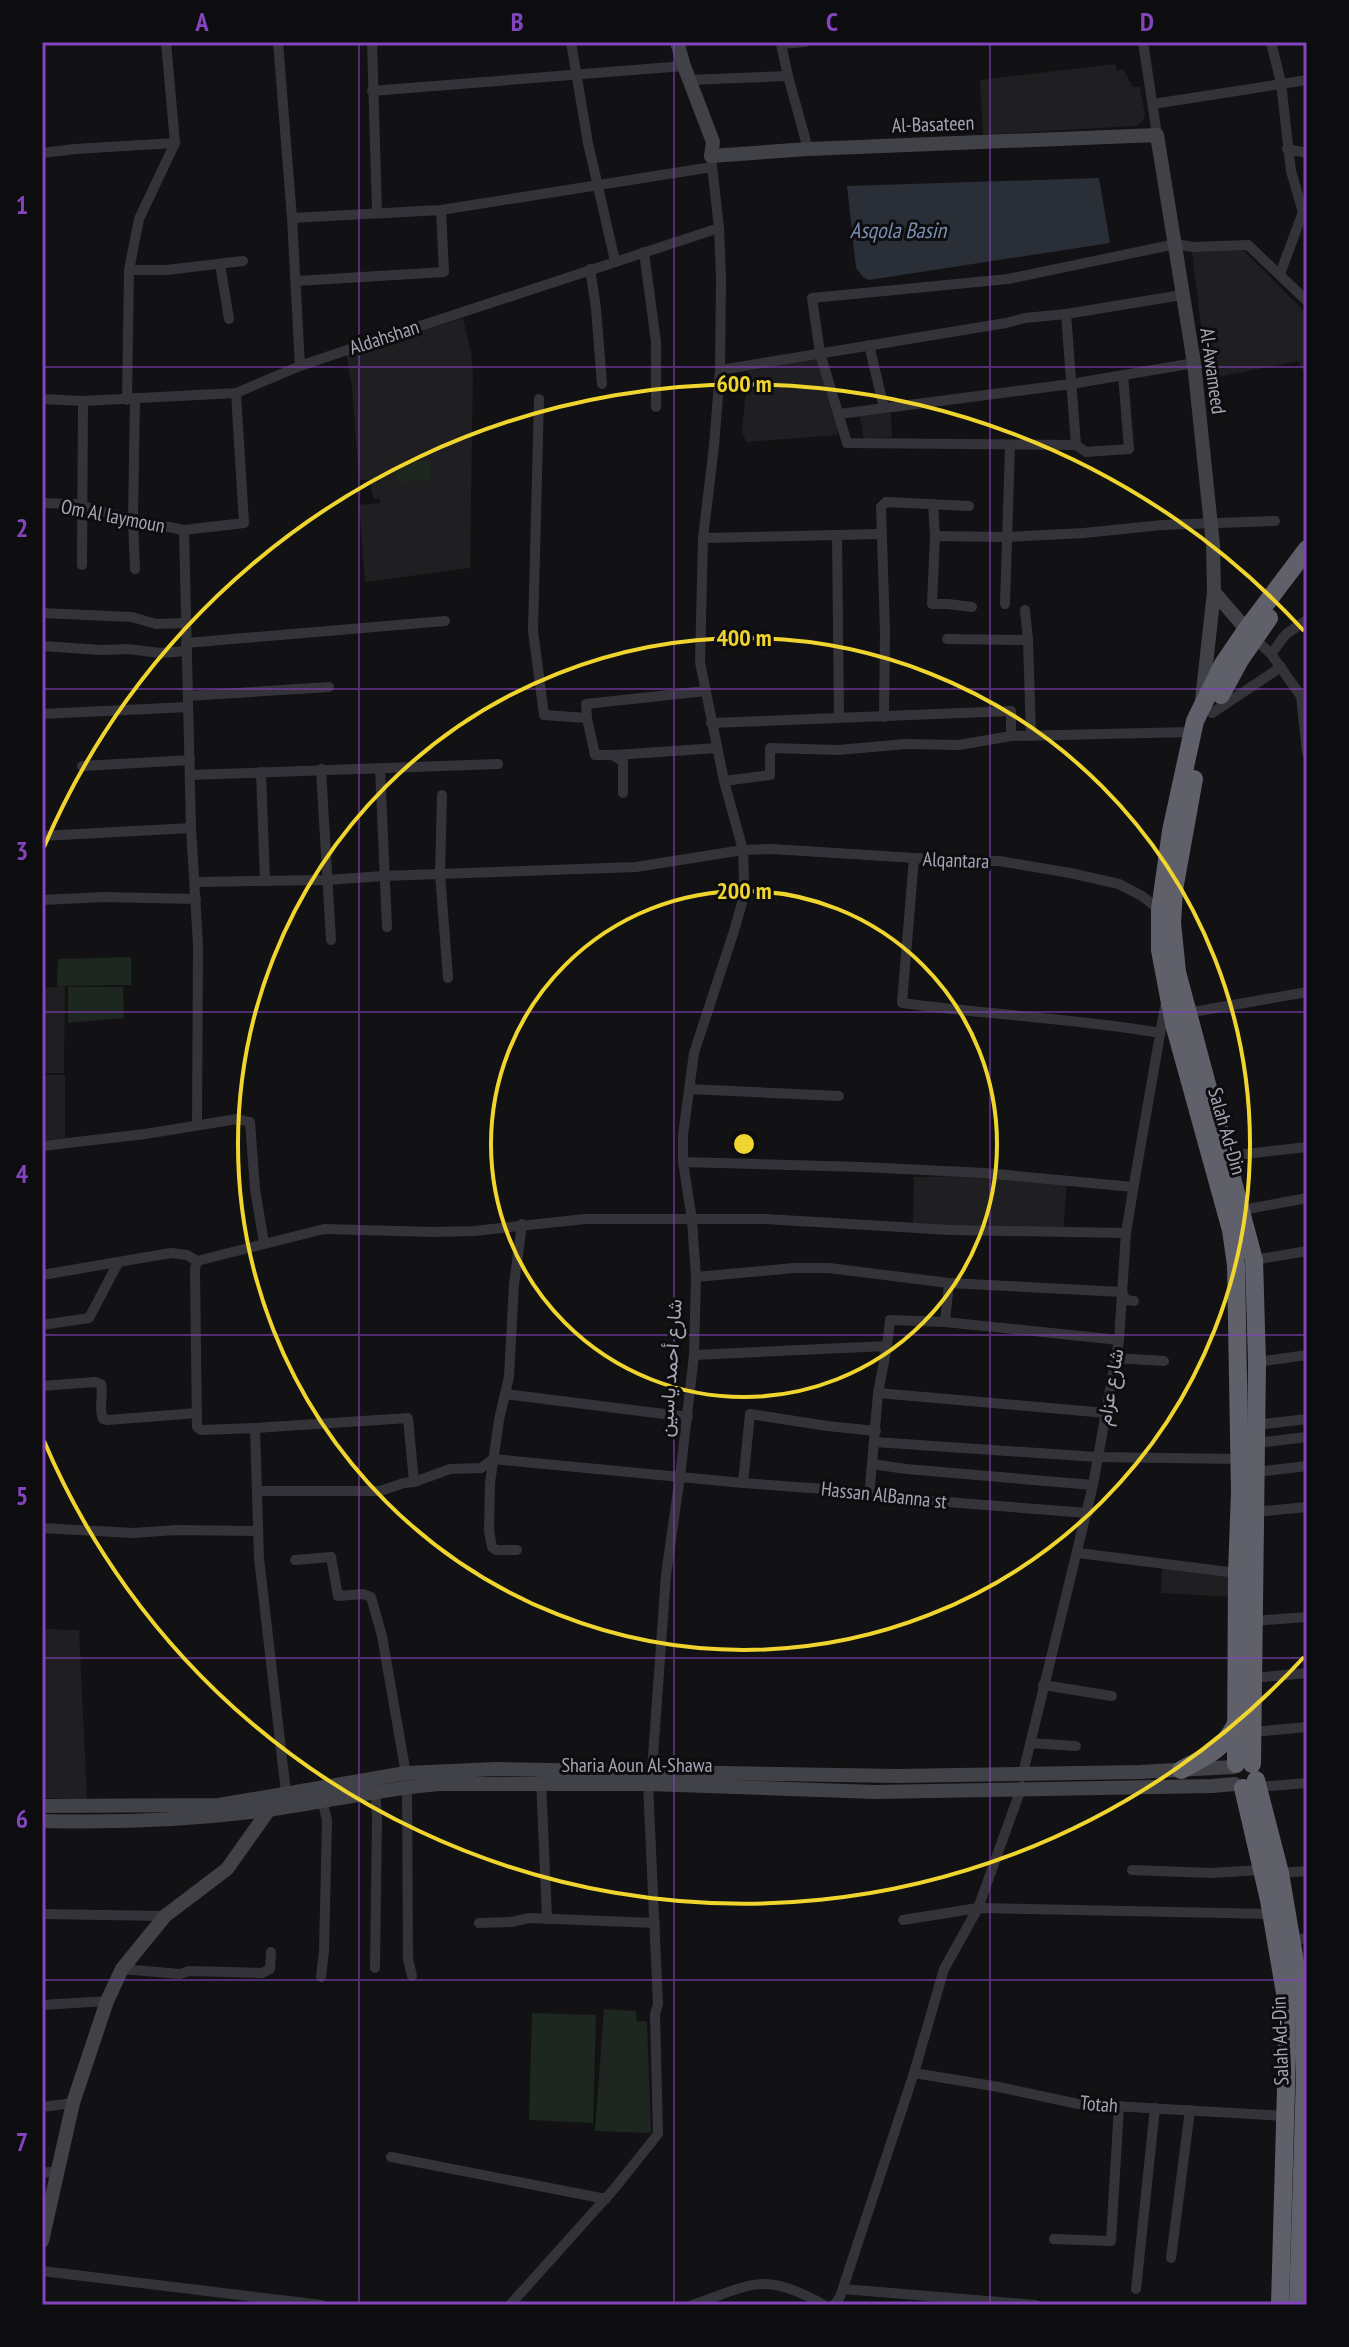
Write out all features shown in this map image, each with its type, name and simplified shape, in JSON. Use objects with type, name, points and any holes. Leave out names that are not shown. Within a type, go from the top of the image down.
[{"type":"highway","name":"Salah Ad-Din","points":[[1301,2295],[1306,2037],[1299,1939],[1271,1872],[1245,1776],[1237,1573],[1240,1459],[1236,1265],[1231,1230],[1168,996],[1160,950],[1160,910],[1171,831],[1191,732],[1240,660],[1251,634],[1307,549]]},
{"type":"highway","name":"Salah Ad-Din","points":[[1251,634],[1307,566]]},
{"type":"highway","name":"Salah Ad-Din","points":[[1207,711],[1174,890],[1172,923],[1177,972],[1254,1260],[1257,1362],[1252,1678],[1244,1727]]},
{"type":"highway","points":[[1181,1770],[1214,1752],[1244,1727]]},
{"type":"highway","name":"Salah Ad-Din","points":[[1271,1872],[1272,1914],[1286,1999],[1280,2305]]},
{"type":"main road","points":[[675,42],[713,142],[711,161]]},
{"type":"main road","name":"Al-Basateen","points":[[711,161],[808,149],[1157,135]]},
{"type":"main road","name":"Al-Awameed","points":[[1157,135],[1194,363],[1213,545],[1214,592],[1207,711]]},
{"type":"main road","points":[[1214,592],[1251,634]]},
{"type":"main road","name":"Sharia Aoun Al-Shawa","points":[[42,1821],[171,1820],[268,1810],[320,1794],[406,1778],[540,1769],[650,1777]]},
{"type":"main road","name":"Sharia Aoun Al-Shawa","points":[[1023,1778],[1181,1770],[1245,1776]]},
{"type":"main road","name":"Sharia Aoun Al-Shawa","points":[[406,1778],[438,1784],[541,1785],[650,1777],[898,1776],[1212,1786],[1245,1776]]},
{"type":"main road","points":[[42,2241],[50,2172],[107,2001],[122,1969],[165,1916],[227,1869],[268,1810],[286,1793]]},
{"type":"main road","name":"Sharia Aoun Al-Shawa","points":[[42,1806],[219,1805],[286,1793],[320,1794]]},
{"type":"street","points":[[135,569],[129,270],[139,219],[175,143],[166,42]]},
{"type":"street","points":[[278,42],[300,366]]},
{"type":"street","points":[[372,42],[377,212]]},
{"type":"street","points":[[571,42],[597,185],[615,261]]},
{"type":"street","points":[[805,42],[781,43],[808,149]]},
{"type":"street","name":"Al-Awameed","points":[[1143,42],[1157,135]]},
{"type":"street","points":[[1271,42],[1281,83],[1287,149],[1303,212],[1280,274]]},
{"type":"street","points":[[372,91],[576,75],[684,71],[788,76]]},
{"type":"street","points":[[1153,104],[1307,80]]},
{"type":"street","points":[[42,153],[175,143]]},
{"type":"street","points":[[1287,149],[1307,153]]},
{"type":"street","points":[[292,218],[441,210],[597,185],[711,161]]},
{"type":"street","name":"شارع أحمد ياسين","points":[[510,2305],[606,2199],[658,2134],[655,2014],[658,2004],[650,1777],[666,1575],[694,1355],[696,1277],[692,1220],[683,1162],[694,1053],[722,974],[742,903],[744,878],[743,850],[724,781],[700,662],[703,538],[720,370],[719,228],[711,161]]},
{"type":"street","points":[[296,281],[444,272],[441,210]]},
{"type":"street","name":"Aldahshan","points":[[42,399],[83,401],[236,393],[300,366],[719,228]]},
{"type":"street","points":[[1123,375],[1129,449],[1086,452],[1076,445],[847,443],[820,353],[812,298],[1008,279],[1176,244],[1193,247],[1248,245],[1307,301]]},
{"type":"street","points":[[644,252],[656,342],[656,407]]},
{"type":"street","points":[[129,270],[166,270],[243,261]]},
{"type":"street","points":[[220,264],[229,319]]},
{"type":"street","points":[[590,269],[602,384]]},
{"type":"street","points":[[720,370],[1025,318],[1182,295]]},
{"type":"street","points":[[1066,314],[1076,445]]},
{"type":"street","points":[[869,345],[884,408]]},
{"type":"street","points":[[839,414],[1071,384],[1194,363]]},
{"type":"street","name":"Om Al laymoun","points":[[42,503],[83,506],[184,530],[244,523],[236,393]]},
{"type":"street","points":[[539,399],[533,631],[544,715],[587,718]]},
{"type":"street","points":[[82,565],[83,401]]},
{"type":"street","points":[[1005,604],[1010,446]]},
{"type":"street","points":[[884,717],[881,507],[886,502],[969,506]]},
{"type":"street","points":[[933,504],[932,604],[972,607]]},
{"type":"street","points":[[935,536],[1006,537],[1275,521]]},
{"type":"street","points":[[184,530],[191,828],[196,882],[197,1125]]},
{"type":"street","points":[[703,538],[880,534]]},
{"type":"street","points":[[837,535],[839,718]]},
{"type":"street","points":[[1025,610],[1031,736]]},
{"type":"street","points":[[42,613],[132,617],[156,624],[186,623]]},
{"type":"street","points":[[1271,654],[1286,634],[1307,620]]},
{"type":"street","points":[[42,646],[160,653],[186,647],[445,621]]},
{"type":"street","points":[[1251,634],[1271,654],[1301,696],[1307,753]]},
{"type":"street","points":[[947,639],[1028,640]]},
{"type":"street","points":[[1207,711],[1281,667]]},
{"type":"street","points":[[42,714],[329,687]]},
{"type":"street","points":[[705,691],[586,704],[587,718],[595,755],[717,748]]},
{"type":"street","points":[[711,723],[1011,711],[1011,736]]},
{"type":"street","points":[[724,781],[770,775],[770,748],[838,750],[906,744],[959,745],[1011,736],[1191,732]]},
{"type":"street","points":[[612,755],[623,761],[623,793]]},
{"type":"street","points":[[82,766],[190,760]]},
{"type":"street","points":[[191,775],[498,764]]},
{"type":"street","points":[[380,768],[387,927]]},
{"type":"street","points":[[321,769],[331,940]]},
{"type":"street","points":[[261,772],[265,881]]},
{"type":"street","points":[[442,795],[440,874],[448,978]]},
{"type":"street","points":[[42,836],[191,828]]},
{"type":"street","name":"Alqantara","points":[[196,882],[327,880],[636,867],[743,850],[772,849],[999,861],[1119,884],[1160,910]]},
{"type":"street","points":[[914,858],[902,1003],[1108,1024],[1160,1033]]},
{"type":"street","points":[[42,900],[104,897],[196,899]]},
{"type":"street","points":[[1187,1013],[1307,992]]},
{"type":"street","name":"شارع عزام","points":[[834,2305],[843,2289],[914,2073],[944,1969],[978,1908],[1023,1778],[1043,1685],[1088,1513],[1119,1340],[1126,1233],[1133,1187],[1168,996]]},
{"type":"street","points":[[689,1089],[839,1096]]},
{"type":"street","points":[[42,1146],[237,1119],[250,1122],[255,1189],[264,1243]]},
{"type":"street","points":[[1227,1156],[1307,1147]]},
{"type":"street","points":[[683,1162],[985,1173],[1133,1187]]},
{"type":"street","points":[[1242,1210],[1307,1198]]},
{"type":"street","points":[[42,1275],[171,1253],[187,1255],[197,1261],[324,1229],[433,1232],[474,1231],[585,1219],[765,1219],[951,1230],[1126,1233]]},
{"type":"street","points":[[517,1550],[496,1550],[492,1547],[489,1504],[493,1459],[509,1377],[514,1284],[522,1224]]},
{"type":"street","points":[[1254,1260],[1307,1251]]},
{"type":"street","points":[[197,1261],[197,1427],[201,1430],[255,1428],[408,1418],[414,1482]]},
{"type":"street","points":[[42,1325],[89,1318],[118,1263]]},
{"type":"street","points":[[696,1277],[829,1268],[949,1283],[1122,1292],[1126,1300],[1134,1301]]},
{"type":"street","points":[[945,1322],[949,1283]]},
{"type":"street","points":[[869,1496],[878,1393],[890,1320],[945,1322],[1119,1340]]},
{"type":"street","points":[[694,1355],[887,1346]]},
{"type":"street","points":[[1257,1362],[1307,1355]]},
{"type":"street","points":[[1116,1358],[1164,1361]]},
{"type":"street","points":[[42,1386],[101,1384],[101,1414],[103,1419],[108,1420],[197,1413]]},
{"type":"street","points":[[878,1393],[1106,1413]]},
{"type":"street","points":[[505,1394],[688,1417]]},
{"type":"street","points":[[743,1483],[750,1414],[875,1436],[1097,1457],[1240,1459]]},
{"type":"street","points":[[1256,1434],[1307,1419]]},
{"type":"street","points":[[255,1428],[259,1558],[286,1793]]},
{"type":"street","points":[[1256,1434],[1307,1437]]},
{"type":"street","points":[[257,1491],[380,1491],[450,1469],[481,1468],[493,1459]]},
{"type":"street","name":"Hassan AlBanna st","points":[[493,1459],[825,1489],[869,1496],[1088,1513]]},
{"type":"street","points":[[872,1464],[1093,1485]]},
{"type":"street","points":[[1256,1472],[1307,1466]]},
{"type":"street","points":[[1255,1512],[1307,1507]]},
{"type":"street","points":[[42,1528],[133,1533],[258,1531]]},
{"type":"street","points":[[1078,1553],[1237,1573]]},
{"type":"street","points":[[295,1560],[331,1557],[338,1596],[363,1594],[371,1597],[382,1636],[406,1778],[408,1959],[412,1976]]},
{"type":"street","points":[[1253,1621],[1307,1617]]},
{"type":"street","points":[[1252,1678],[1307,1673]]},
{"type":"street","points":[[1043,1685],[1112,1696]]},
{"type":"street","points":[[1244,1727],[1307,1727]]},
{"type":"street","points":[[1030,1743],[1076,1746]]},
{"type":"street","points":[[540,1769],[547,1919]]},
{"type":"street","points":[[1245,1776],[1307,1783]]},
{"type":"street","points":[[374,1785],[375,1968]]},
{"type":"street","points":[[320,1794],[327,1820],[321,1977]]},
{"type":"street","points":[[1132,1870],[1198,1873],[1307,1871]]},
{"type":"street","points":[[903,1920],[978,1908],[1272,1914]]},
{"type":"street","points":[[42,1914],[165,1916]]},
{"type":"street","points":[[479,1923],[530,1918],[655,1923]]},
{"type":"street","points":[[122,1969],[180,1974],[189,1971],[262,1973],[270,1969],[271,1952]]},
{"type":"street","points":[[42,2005],[107,2001]]},
{"type":"street","name":"Totah","points":[[914,2073],[1078,2104],[1285,2116]]},
{"type":"street","points":[[42,2107],[73,2103]]},
{"type":"street","points":[[1054,2239],[1111,2241],[1119,2106]]},
{"type":"street","points":[[1136,2289],[1155,2108]]},
{"type":"street","points":[[1171,2258],[1190,2110]]},
{"type":"street","points":[[391,2157],[606,2199]]},
{"type":"street","points":[[42,2271],[322,2305]]},
{"type":"street","points":[[692,2305],[754,2283],[766,2282],[806,2294],[824,2305]]},
{"type":"street","points":[[843,2289],[943,2301],[1036,2305]]},
{"type":"shaded area","points":[[1115,64],[1117,71],[1123,69],[1133,87],[1140,87],[1145,115],[1142,122],[1135,126],[983,135],[980,80]]},
{"type":"shaded area","points":[[1241,248],[1307,314],[1307,372],[1304,373],[1298,361],[1213,378],[1203,343],[1192,252]]},
{"type":"shaded area","points":[[463,318],[473,372],[470,568],[365,582],[359,505],[380,503],[380,499],[374,499],[369,480],[359,480],[352,386],[346,354]]},
{"type":"shaded area","points":[[818,359],[838,435],[746,442],[742,431],[748,371]]},
{"type":"shaded area","points":[[891,413],[892,437],[865,439],[860,416]]},
{"type":"shaded area","points":[[430,461],[431,480],[398,482],[396,463]]},
{"type":"shaded area","points":[[131,957],[131,985],[57,986],[58,959]]},
{"type":"shaded area","points":[[65,986],[64,1073],[42,1073],[42,988]]},
{"type":"shaded area","points":[[68,987],[123,987],[124,1018],[68,1023]]},
{"type":"shaded area","points":[[42,1075],[65,1075],[65,1138],[42,1140]]},
{"type":"shaded area","points":[[990,1176],[1067,1185],[1063,1231],[913,1224],[914,1177]]},
{"type":"shaded area","points":[[1162,1567],[1235,1570],[1234,1597],[1161,1593]]},
{"type":"shaded area","points":[[42,1629],[79,1630],[87,1799],[42,1798]]},
{"type":"shaded area","points":[[604,2009],[636,2011],[637,2022],[647,2021],[651,2133],[595,2131]]},
{"type":"shaded area","points":[[532,2013],[596,2015],[593,2123],[529,2120]]},
{"type":"water","name":"Asqola Basin","points":[[1099,178],[1110,243],[869,280],[856,268],[847,186]]}]
